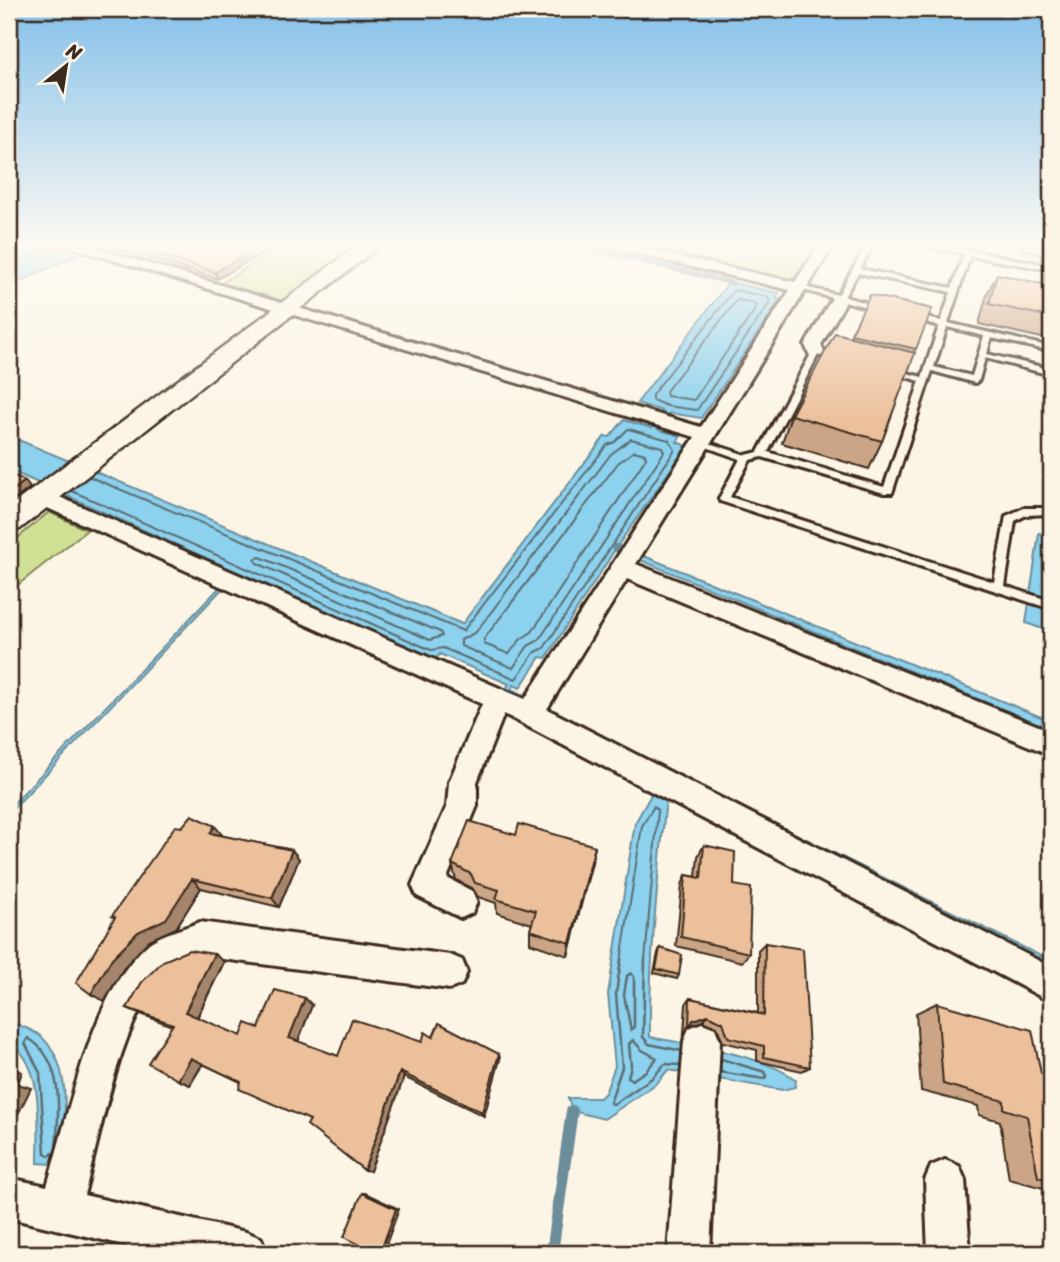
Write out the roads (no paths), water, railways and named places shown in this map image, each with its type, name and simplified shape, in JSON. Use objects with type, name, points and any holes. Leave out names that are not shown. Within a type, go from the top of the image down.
[{"type":"street","points":[[273,305],[703,438]]},
{"type":"street","points":[[9,522],[292,305]]},
{"type":"street","points":[[530,713],[789,305]]},
{"type":"street","points":[[816,352],[813,345],[836,305]]},
{"type":"street","points":[[44,494],[530,713],[1051,985]]},
{"type":"street","points":[[624,568],[1051,743]]},
{"type":"street","points":[[461,902],[428,885],[462,806],[463,782],[498,699]]},
{"type":"street","points":[[60,1210],[107,1045],[128,995],[159,956],[200,939],[450,972]]},
{"type":"street","points":[[690,1253],[702,1041]]},
{"type":"street","points":[[945,1180],[949,1253]]},
{"type":"street","points":[[9,1199],[236,1252]]},
{"type":"lane","points":[[866,305],[892,312]]},
{"type":"lane","points":[[703,438],[746,458],[762,454],[888,491],[951,305]]},
{"type":"lane","points":[[905,315],[1051,349]]},
{"type":"lane","points":[[929,368],[975,380],[988,335]]},
{"type":"lane","points":[[762,454],[816,352],[841,358]]},
{"type":"lane","points":[[982,355],[1051,372]]},
{"type":"lane","points":[[877,368],[925,380]]},
{"type":"lane","points":[[746,458],[724,499],[1051,605]]},
{"type":"lane","points":[[999,588],[1010,519],[1024,512],[1051,511]]},
{"type":"water","points":[[712,305],[777,305],[701,418],[669,413],[659,430],[681,436],[677,442],[687,446],[616,548],[546,658],[540,657],[520,688],[514,685],[511,689],[525,695],[523,699],[505,691],[509,684],[440,654],[435,660],[9,470],[9,436],[462,624],[605,436],[610,437],[624,420],[652,428],[662,411],[637,403]]},
{"type":"water","points":[[1039,533],[1051,537],[1051,632],[1026,623]]},
{"type":"water","points":[[644,556],[1051,721],[1051,729],[640,560]]},
{"type":"water","points":[[221,586],[224,587],[9,813],[9,808]]},
{"type":"water","points":[[549,711],[1051,961],[1051,968],[671,778]]},
{"type":"water","points":[[652,793],[666,799],[653,947],[650,1037],[726,1052],[766,1064],[796,1080],[795,1087],[782,1090],[668,1070],[657,1083],[604,1119],[572,1111],[568,1098],[600,1098],[605,1093],[615,1066],[608,994],[635,823]]},
{"type":"water","points":[[9,1021],[39,1035],[50,1046],[62,1075],[65,1108],[62,1155],[51,1164],[38,1163],[38,1114],[34,1080],[21,1052],[9,1042]]},
{"type":"waterway","points":[[616,548],[631,554]]},
{"type":"waterway","points":[[552,1253],[572,1111]]}]
